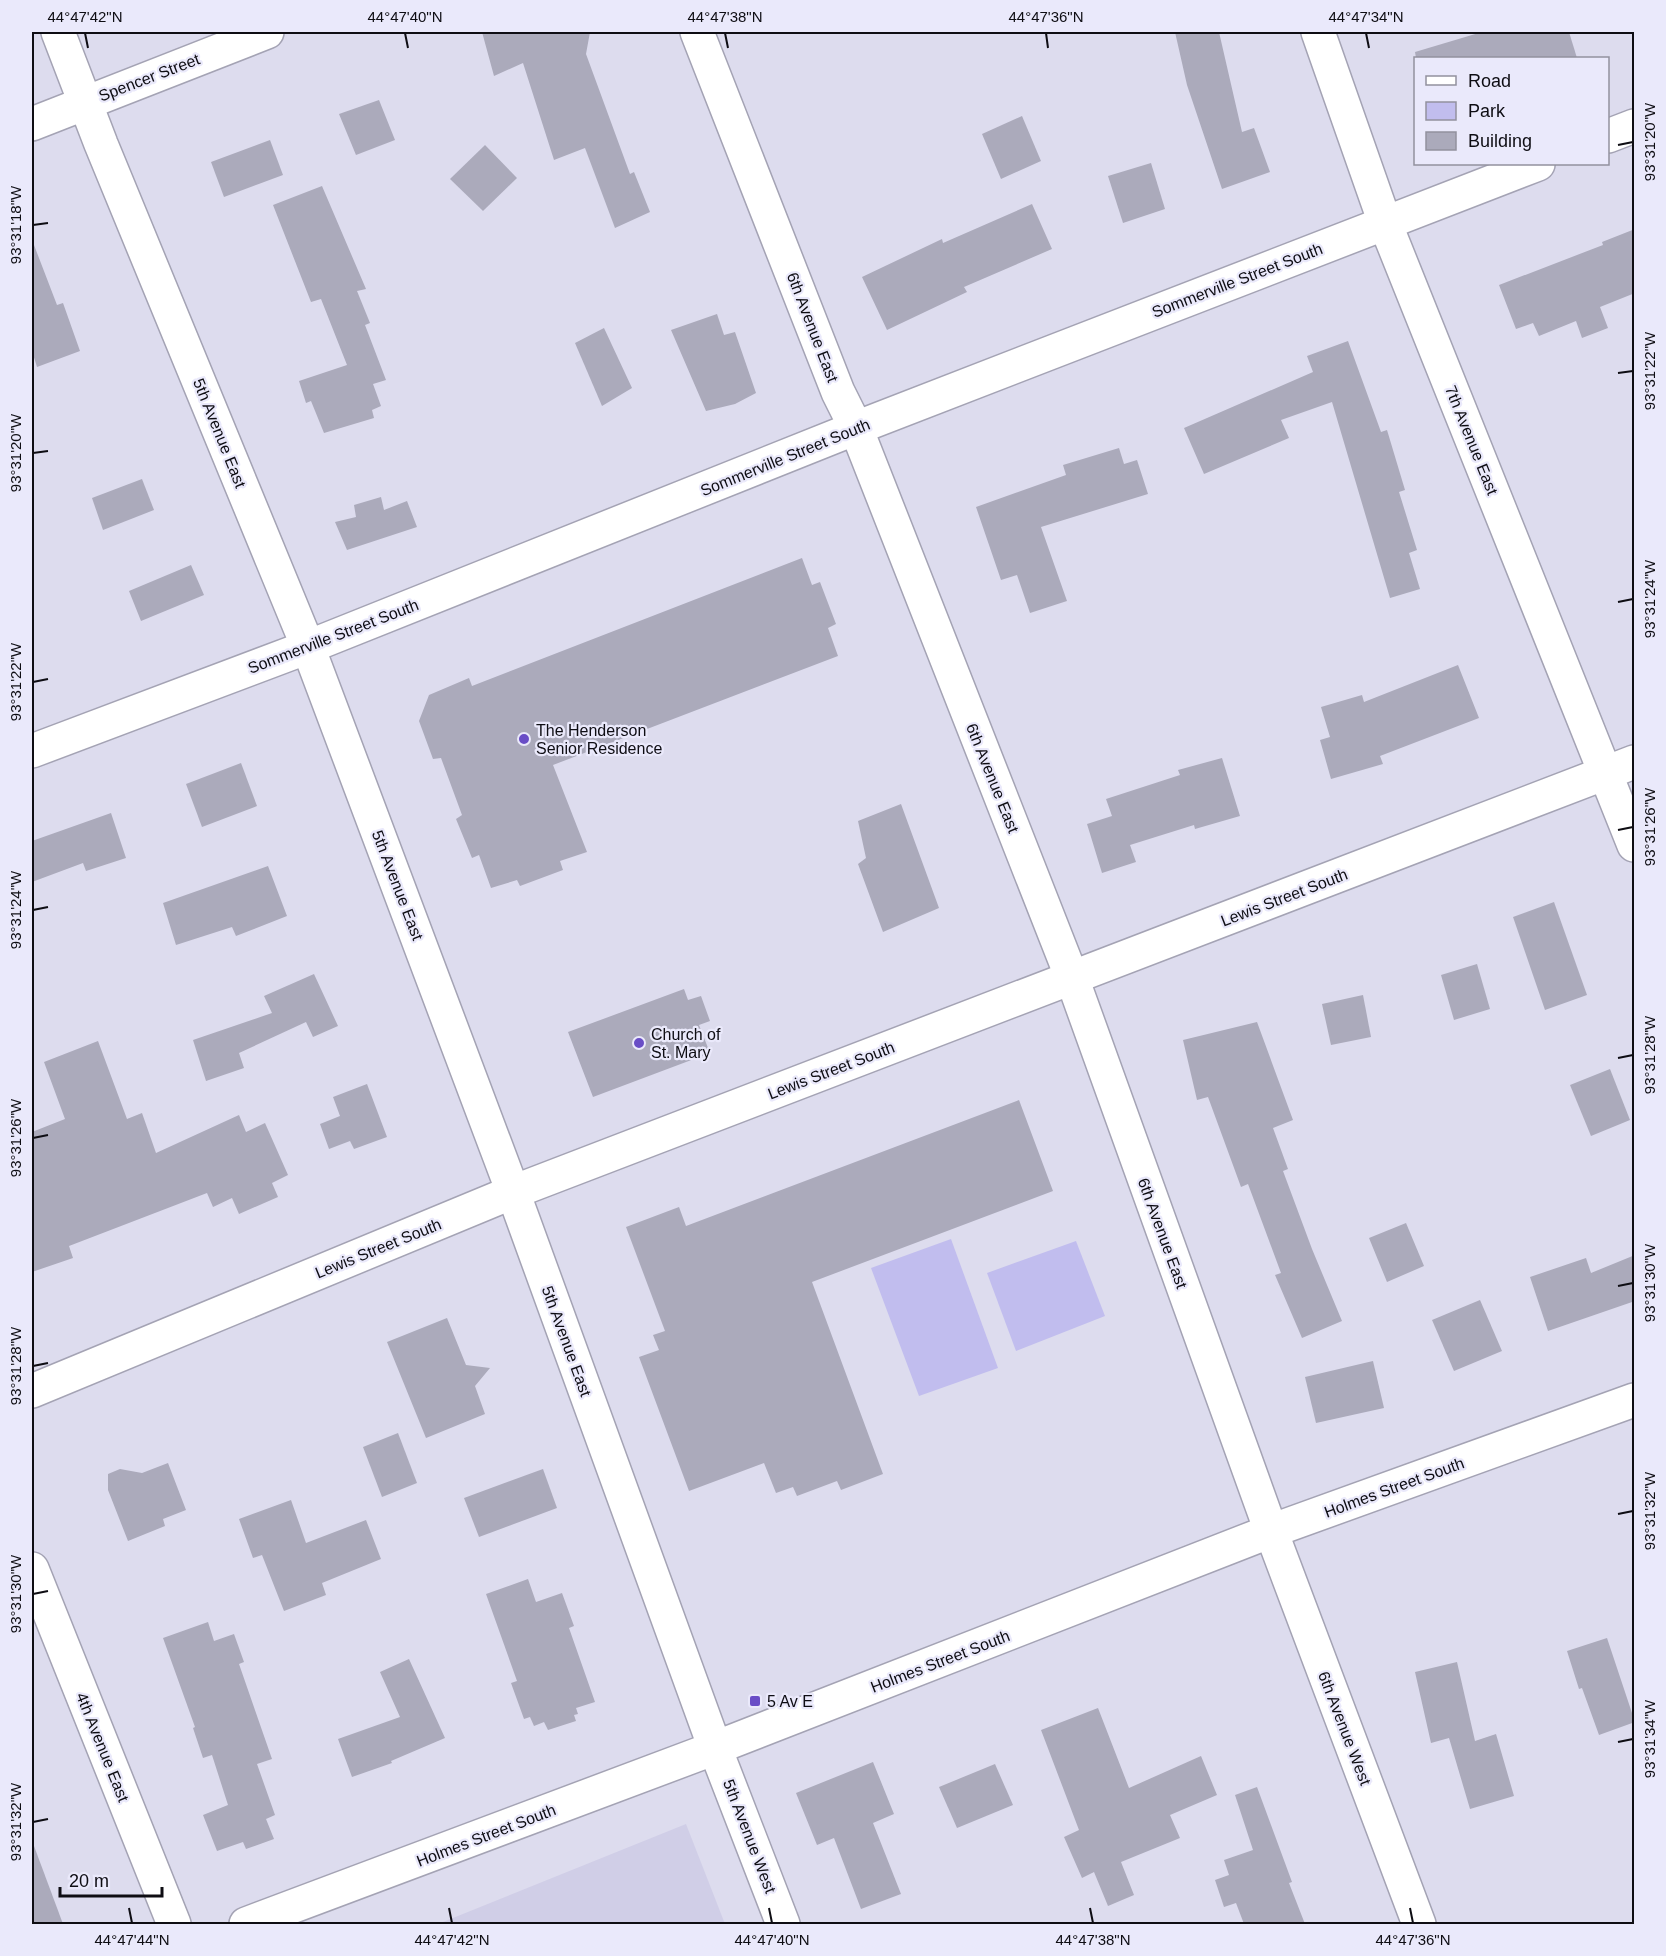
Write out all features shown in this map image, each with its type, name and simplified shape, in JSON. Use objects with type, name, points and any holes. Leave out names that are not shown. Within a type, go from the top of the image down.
[{"type":"street","name":"5th Avenue East","points":[[58,32],[84,102],[308,647],[513,1192],[716,1748]]},
{"type":"street","name":"Spencer Street","points":[[32,124],[267,32]]},
{"type":"street","name":"6th Avenue East","points":[[697,32],[838,392],[856,428],[1072,978],[1271,1532]]},
{"type":"street","name":"7th Avenue East","points":[[1318,32],[1385,223],[1621,768],[1635,845]]},
{"type":"street","points":[[1609,136],[1635,126]]},
{"type":"street","name":"Sommerville Street South","points":[[32,750],[308,647],[856,428],[1535,165]]},
{"type":"street","name":"Lewis Street South","points":[[32,1391],[513,1192],[1621,768]]},
{"type":"street","name":"Holmes Street South","points":[[246,1924],[716,1748],[1271,1532],[1635,1400]]},
{"type":"street","name":"6th Avenue West","points":[[1271,1532],[1419,1924]]},
{"type":"street","name":"4th Avenue East","points":[[32,1569],[174,1924]]},
{"type":"street","name":"5th Avenue West","points":[[716,1748],[783,1924]]},
{"type":"shaded area","points":[[686,1824],[725,1924],[438,1924]]},
{"type":"green space","points":[[951,1239],[998,1368],[919,1396],[871,1268]]},
{"type":"green space","points":[[1076,1241],[1105,1316],[1016,1351],[987,1273]]},
{"type":"building","points":[[482,32],[590,32],[586,54],[630,174],[634,172],[650,212],[615,228],[585,148],[554,160],[523,63],[494,76]]},
{"type":"building","points":[[1175,32],[1219,32],[1242,132],[1254,128],[1270,172],[1222,189],[1187,85]]},
{"type":"building","points":[[1482,32],[1569,32],[1577,57],[1416,57],[1415,52]]},
{"type":"building","points":[[379,100],[395,140],[356,155],[339,114]]},
{"type":"building","points":[[1022,116],[1041,161],[1001,179],[982,134]]},
{"type":"building","points":[[270,140],[283,175],[224,197],[211,162]]},
{"type":"building","points":[[485,145],[517,178],[483,211],[450,179]]},
{"type":"building","points":[[1151,163],[1165,209],[1123,223],[1108,176]]},
{"type":"building","points":[[322,186],[366,289],[357,291],[370,323],[365,325],[386,380],[373,384],[381,406],[372,410],[374,418],[324,433],[311,401],[306,403],[299,381],[347,365],[321,299],[311,302],[273,205]]},
{"type":"building","points":[[1032,204],[1052,249],[964,287],[967,292],[887,330],[862,277],[942,239],[943,243]]},
{"type":"building","points":[[1635,229],[1635,293],[1600,307],[1608,328],[1582,338],[1576,321],[1539,336],[1533,323],[1516,329],[1499,285],[1603,245],[1602,242]]},
{"type":"building","points":[[34,245],[57,305],[63,303],[80,351],[37,367],[32,351],[32,246]]},
{"type":"building","points":[[717,314],[724,335],[735,332],[756,393],[735,404],[706,411],[671,330]]},
{"type":"building","points":[[604,328],[632,388],[602,406],[575,343]]},
{"type":"building","points":[[1348,341],[1381,432],[1387,430],[1405,490],[1399,492],[1417,550],[1409,553],[1420,589],[1390,598],[1332,402],[1281,420],[1289,438],[1204,474],[1184,428],[1313,372],[1307,356]]},
{"type":"building","points":[[1119,448],[1124,464],[1137,460],[1148,494],[1041,527],[1067,601],[1030,613],[1017,575],[1001,580],[976,507],[1066,475],[1063,465]]},
{"type":"building","points":[[142,479],[154,510],[103,530],[92,498]]},
{"type":"building","points":[[381,497],[384,510],[407,501],[417,527],[347,550],[335,522],[356,517],[354,505]]},
{"type":"building","name":"The Henderson Senior Residence","points":[[802,558],[812,585],[820,582],[836,624],[828,628],[838,656],[553,765],[587,852],[560,861],[563,870],[520,886],[517,880],[491,888],[479,855],[472,858],[456,819],[462,815],[441,758],[433,759],[419,721],[429,695],[469,678],[472,686]]},
{"type":"building","points":[[191,565],[204,595],[141,621],[129,591]]},
{"type":"building","points":[[1458,665],[1479,718],[1380,756],[1383,764],[1331,779],[1320,740],[1330,737],[1321,707],[1362,695],[1364,702]]},
{"type":"building","points":[[1222,758],[1240,816],[1195,829],[1194,825],[1130,845],[1136,862],[1102,873],[1087,824],[1112,816],[1106,799],[1180,775],[1178,770]]},
{"type":"building","points":[[241,763],[257,806],[202,827],[186,784]]},
{"type":"building","points":[[901,804],[939,908],[883,932],[858,864],[866,858],[858,821]]},
{"type":"building","points":[[111,813],[126,858],[86,871],[83,863],[32,882],[32,841]]},
{"type":"building","points":[[268,866],[287,916],[236,936],[232,927],[176,945],[163,903]]},
{"type":"building","points":[[1554,902],[1587,995],[1545,1010],[1513,917]]},
{"type":"building","points":[[1477,964],[1490,1009],[1454,1020],[1441,975]]},
{"type":"building","points":[[314,974],[338,1026],[313,1037],[306,1022],[239,1053],[244,1068],[206,1081],[193,1040],[272,1013],[264,996]]},
{"type":"building","name":"Church of St. Mary","points":[[684,989],[688,1000],[701,996],[710,1021],[699,1025],[710,1053],[593,1097],[568,1032]]},
{"type":"building","points":[[1363,995],[1371,1037],[1331,1045],[1322,1004]]},
{"type":"building","points":[[1257,1022],[1293,1120],[1273,1128],[1288,1169],[1283,1171],[1342,1321],[1302,1338],[1275,1275],[1281,1273],[1248,1184],[1241,1187],[1208,1097],[1197,1100],[1183,1040]]},
{"type":"building","points":[[98,1041],[127,1119],[142,1113],[156,1153],[239,1115],[246,1132],[265,1123],[288,1175],[272,1183],[278,1197],[239,1214],[232,1198],[213,1207],[207,1193],[69,1246],[73,1258],[32,1272],[32,1132],[65,1119],[44,1062]]},
{"type":"building","points":[[1610,1069],[1630,1120],[1591,1136],[1570,1085]]},
{"type":"building","points":[[367,1084],[387,1137],[354,1149],[350,1141],[329,1149],[320,1124],[340,1116],[333,1097]]},
{"type":"building","points":[[1019,1100],[1053,1191],[812,1282],[883,1474],[841,1490],[837,1481],[797,1496],[793,1487],[776,1493],[764,1463],[689,1491],[639,1357],[659,1350],[653,1335],[665,1331],[626,1227],[679,1207],[686,1226]]},
{"type":"building","points":[[1406,1223],[1424,1266],[1387,1282],[1369,1238]]},
{"type":"building","points":[[1635,1255],[1635,1301],[1548,1331],[1530,1277],[1586,1258],[1591,1273]]},
{"type":"building","points":[[1480,1300],[1502,1351],[1454,1371],[1432,1320]]},
{"type":"building","points":[[447,1318],[466,1365],[490,1368],[475,1386],[485,1414],[426,1438],[387,1342]]},
{"type":"building","points":[[1373,1361],[1384,1408],[1316,1423],[1305,1377]]},
{"type":"building","points":[[398,1433],[417,1483],[382,1497],[363,1447]]},
{"type":"building","points":[[168,1463],[186,1510],[163,1519],[165,1526],[128,1541],[108,1490],[108,1474],[120,1469],[142,1473]]},
{"type":"building","points":[[543,1469],[557,1508],[479,1537],[464,1498]]},
{"type":"building","points":[[291,1500],[306,1543],[366,1520],[381,1559],[322,1583],[326,1595],[284,1611],[262,1555],[253,1558],[239,1519]]},
{"type":"building","points":[[528,1579],[536,1602],[562,1593],[574,1626],[569,1628],[595,1702],[576,1708],[578,1714],[574,1715],[576,1721],[548,1730],[544,1722],[534,1726],[530,1717],[524,1719],[511,1683],[517,1681],[486,1594]]},
{"type":"building","points":[[208,1622],[214,1641],[234,1634],[244,1662],[239,1664],[272,1759],[257,1764],[275,1815],[266,1819],[274,1839],[246,1849],[243,1842],[217,1851],[203,1815],[228,1805],[212,1755],[203,1758],[193,1728],[195,1727],[163,1638]]},
{"type":"building","points":[[1607,1638],[1635,1722],[1599,1735],[1582,1688],[1579,1689],[1567,1651]]},
{"type":"building","points":[[409,1659],[445,1738],[391,1761],[392,1763],[352,1777],[338,1739],[400,1717],[380,1672]]},
{"type":"building","points":[[1457,1662],[1475,1741],[1496,1734],[1514,1796],[1470,1809],[1449,1738],[1431,1743],[1415,1672]]},
{"type":"building","points":[[1098,1708],[1129,1788],[1201,1756],[1217,1795],[1170,1815],[1180,1838],[1121,1862],[1134,1895],[1108,1906],[1094,1872],[1082,1878],[1064,1837],[1079,1830],[1041,1730]]},
{"type":"building","points":[[873,1762],[894,1814],[873,1823],[901,1894],[861,1909],[834,1838],[817,1845],[796,1793]]},
{"type":"building","points":[[995,1764],[1013,1805],[957,1828],[939,1787]]},
{"type":"building","points":[[1257,1787],[1305,1924],[1244,1924],[1236,1903],[1224,1907],[1215,1880],[1229,1875],[1224,1860],[1253,1850],[1235,1795]]},
{"type":"building","points":[[34,1846],[63,1924],[32,1924],[32,1847]]},
{"type":"place","name":"The Henderson Senior Residence","points":[[524,739]]},
{"type":"place","name":"Church of St. Mary","points":[[639,1043]]},
{"type":"place","name":"5 Av E","points":[[755,1701]]}]
